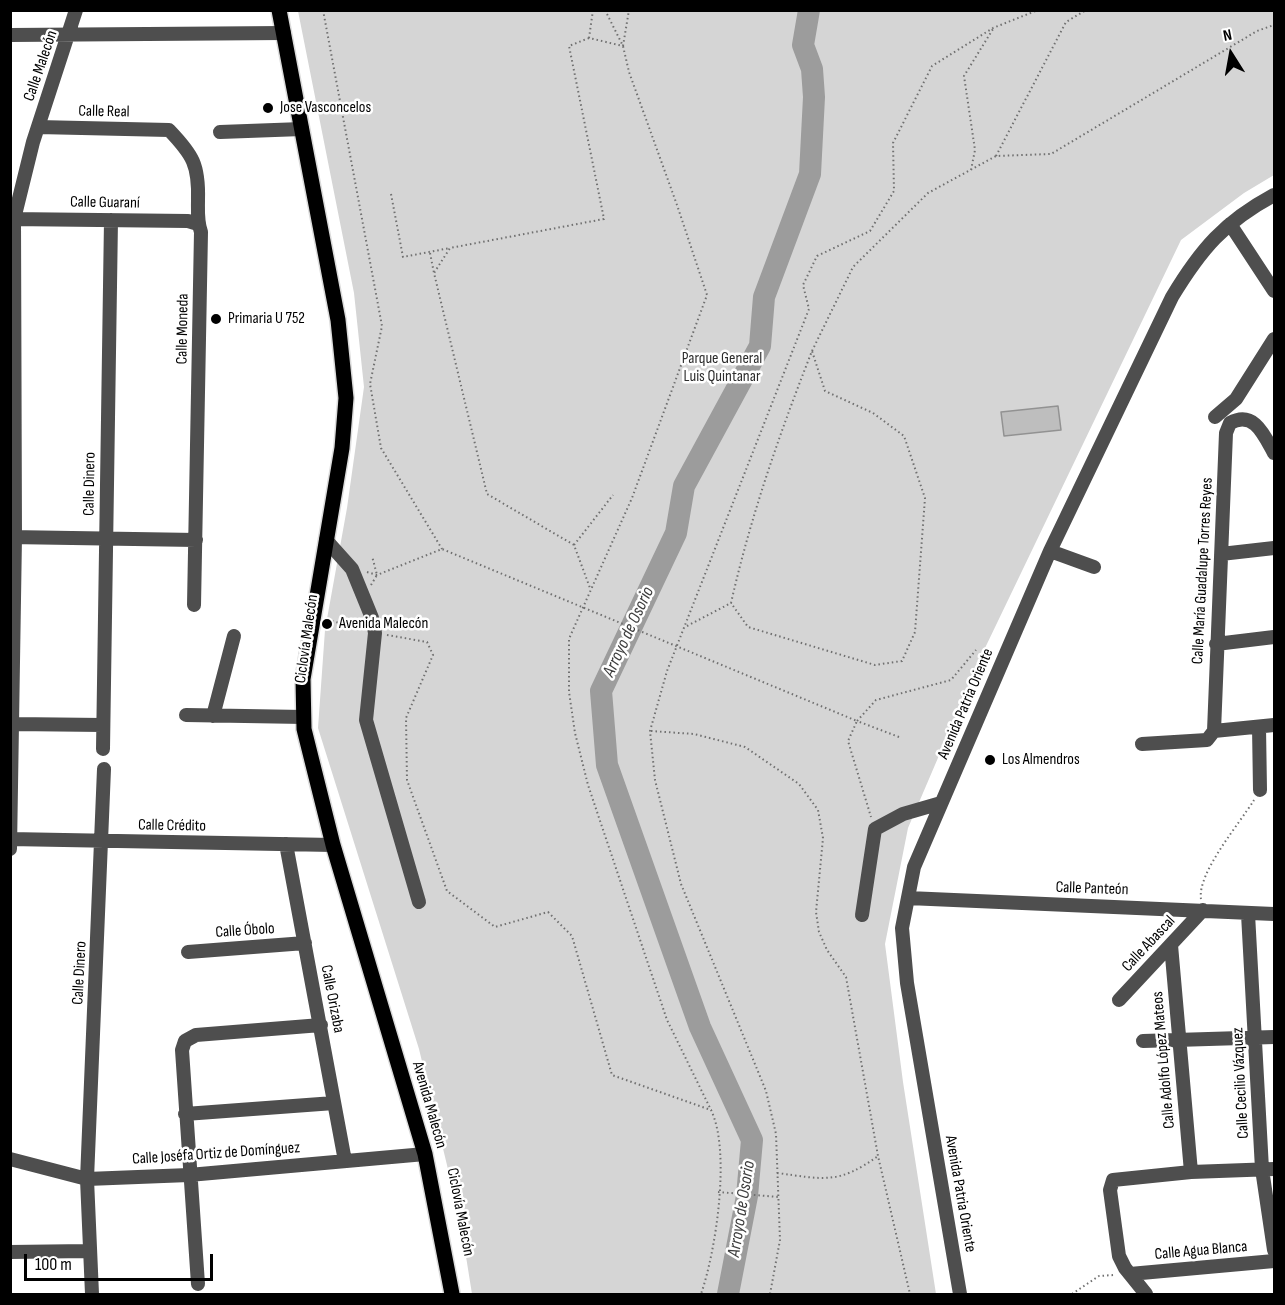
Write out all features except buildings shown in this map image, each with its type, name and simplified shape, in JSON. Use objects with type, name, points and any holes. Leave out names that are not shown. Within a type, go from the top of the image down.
[{"type":"main road","name":"Avenida Malecón","points":[[279,10],[338,320],[346,398],[342,448],[303,679],[304,729],[333,845],[426,1154],[452,1294]]},
{"type":"street","name":"Calle Malecón","points":[[10,849],[13,724],[12,219],[38,127],[76,10]]},
{"type":"street","points":[[10,35],[284,33]]},
{"type":"street","name":"Calle Real","points":[[38,127],[169,129]]},
{"type":"street","name":"Calle Moneda","points":[[169,129],[190,152],[199,174],[198,224],[201,232],[194,605]]},
{"type":"street","points":[[220,132],[302,129]]},
{"type":"street","name":"Avenida Patria Oriente","points":[[960,1294],[907,983],[902,928],[914,867],[1050,551],[1172,297],[1193,262],[1210,241],[1230,224],[1275,195]]},
{"type":"street","name":"Calle Guaraní","points":[[12,219],[188,221],[198,224]]},
{"type":"street","name":"Calle Dinero","points":[[103,749],[111,220]]},
{"type":"street","points":[[1230,224],[1274,290]]},
{"type":"street","points":[[1215,417],[1236,399],[1275,339]]},
{"type":"street","name":"Calle María Guadalupe Torres Reyes","points":[[1214,732],[1226,433],[1230,423],[1239,418],[1250,420],[1259,428],[1275,453]]},
{"type":"street","points":[[13,537],[196,540]]},
{"type":"street","points":[[326,540],[352,569],[365,598],[375,633],[366,720],[419,902]]},
{"type":"street","points":[[1221,554],[1275,548]]},
{"type":"street","points":[[1050,551],[1094,567]]},
{"type":"street","points":[[213,716],[234,636]]},
{"type":"street","points":[[1216,644],[1275,637]]},
{"type":"street","points":[[186,715],[304,717]]},
{"type":"street","points":[[13,724],[103,725]]},
{"type":"street","points":[[1142,744],[1207,740],[1214,732],[1275,725]]},
{"type":"street","points":[[1259,727],[1260,790]]},
{"type":"street","name":"Calle Dinero","points":[[92,1294],[88,1251],[87,1179],[104,769]]},
{"type":"street","points":[[862,915],[875,829],[903,814],[941,802]]},
{"type":"street","name":"Calle Crédito","points":[[10,838],[333,845]]},
{"type":"street","name":"Calle Orizaba","points":[[285,844],[345,1161]]},
{"type":"street","name":"Calle Panteón","points":[[908,898],[1275,914]]},
{"type":"street","name":"Calle Abascal","points":[[1119,1000],[1203,910]]},
{"type":"street","name":"Calle Cecilio Vázquez","points":[[1248,914],[1256,1038],[1275,1250]]},
{"type":"street","name":"Calle Óbolo","points":[[188,952],[305,944]]},
{"type":"street","name":"Calle Adolfo López Mateos","points":[[1171,945],[1191,1172]]},
{"type":"street","points":[[198,1284],[185,1114],[182,1050],[185,1041],[196,1035],[321,1025]]},
{"type":"street","points":[[1143,1041],[1275,1037]]},
{"type":"street","points":[[185,1114],[334,1103]]},
{"type":"street","name":"Calle Joséfa Ortiz de Domínguez","points":[[10,1159],[87,1179],[189,1175],[426,1154]]},
{"type":"street","points":[[1146,1294],[1119,1256],[1110,1191],[1113,1180],[1124,1177],[1191,1172],[1268,1169]]},
{"type":"street","points":[[10,1252],[88,1251]]},
{"type":"street","name":"Calle Agua Blanca","points":[[1130,1274],[1275,1261]]},
{"type":"path","points":[[324,10],[382,326],[370,384],[381,448],[442,549],[898,737]]},
{"type":"path","points":[[589,38],[593,10]]},
{"type":"path","points":[[605,10],[623,46],[629,72],[707,295],[632,498],[569,639],[569,692],[575,734],[585,775],[667,1020],[717,1123],[718,1192],[715,1240],[701,1294]]},
{"type":"path","points":[[623,46],[629,10]]},
{"type":"path","points":[[770,1294],[780,1240],[776,1134],[766,1091],[681,884],[655,780],[650,731],[658,697],[809,309],[803,285],[817,256],[870,231],[894,191],[893,143],[932,66],[993,28],[1038,10]]},
{"type":"path","points":[[996,156],[1066,22],[1086,10]]},
{"type":"path","points":[[686,626],[731,603],[754,511],[775,444],[812,351],[853,267],[928,194],[996,156],[1051,154],[1257,31],[1275,25]]},
{"type":"path","points":[[971,170],[975,150],[964,76],[993,28]]},
{"type":"path","points":[[391,194],[403,257],[604,219],[568,46],[589,38],[623,46]]},
{"type":"path","points":[[434,273],[450,248]]},
{"type":"path","points":[[430,252],[487,494],[574,545],[590,588]]},
{"type":"path","points":[[731,603],[748,627],[875,665],[902,661],[915,632],[925,498],[904,436],[873,414],[825,391],[812,351]]},
{"type":"path","points":[[574,545],[613,495]]},
{"type":"path","points":[[372,556],[377,574],[442,549]]},
{"type":"path","points":[[332,621],[375,633],[428,642],[433,655],[406,718],[407,780],[447,891],[495,927],[548,912],[572,936],[612,1075],[711,1110]]},
{"type":"path","points":[[875,829],[848,741],[857,721],[876,700],[951,680],[976,650]]},
{"type":"path","points":[[650,731],[694,734],[745,747],[799,784],[818,810],[823,838],[816,912],[827,950],[846,977],[878,1156],[910,1294]]},
{"type":"path","points":[[1203,910],[1200,890],[1226,842],[1260,790]]},
{"type":"path","points":[[777,1173],[821,1180],[840,1177],[858,1171],[878,1156]]},
{"type":"path","points":[[718,1192],[778,1197]]},
{"type":"path","points":[[1072,1294],[1099,1276],[1130,1274]]},
{"type":"green space","name":"Parque General Luis Quintanar","points":[[298,11],[1274,11],[1274,175],[1244,193],[1181,240],[985,648],[908,828],[885,944],[903,1082],[936,1294],[472,1294],[460,1219],[419,1049],[318,728],[325,630],[347,508],[364,387],[354,293]]},
{"type":"waterway","name":"Arroyo de Osorio","points":[[728,1294],[747,1196],[752,1140],[700,1027],[607,765],[601,691],[676,533],[684,486],[760,346],[764,297],[810,174],[814,97],[812,69],[803,45],[809,10]]},
{"type":"place","name":"Jose Vasconcelos","points":[[268,108]]},
{"type":"place","name":"Primaria U 752","points":[[216,319]]},
{"type":"place","name":"Avenida Malecón","points":[[327,624]]},
{"type":"place","name":"Los Almendros","points":[[990,760]]}]
